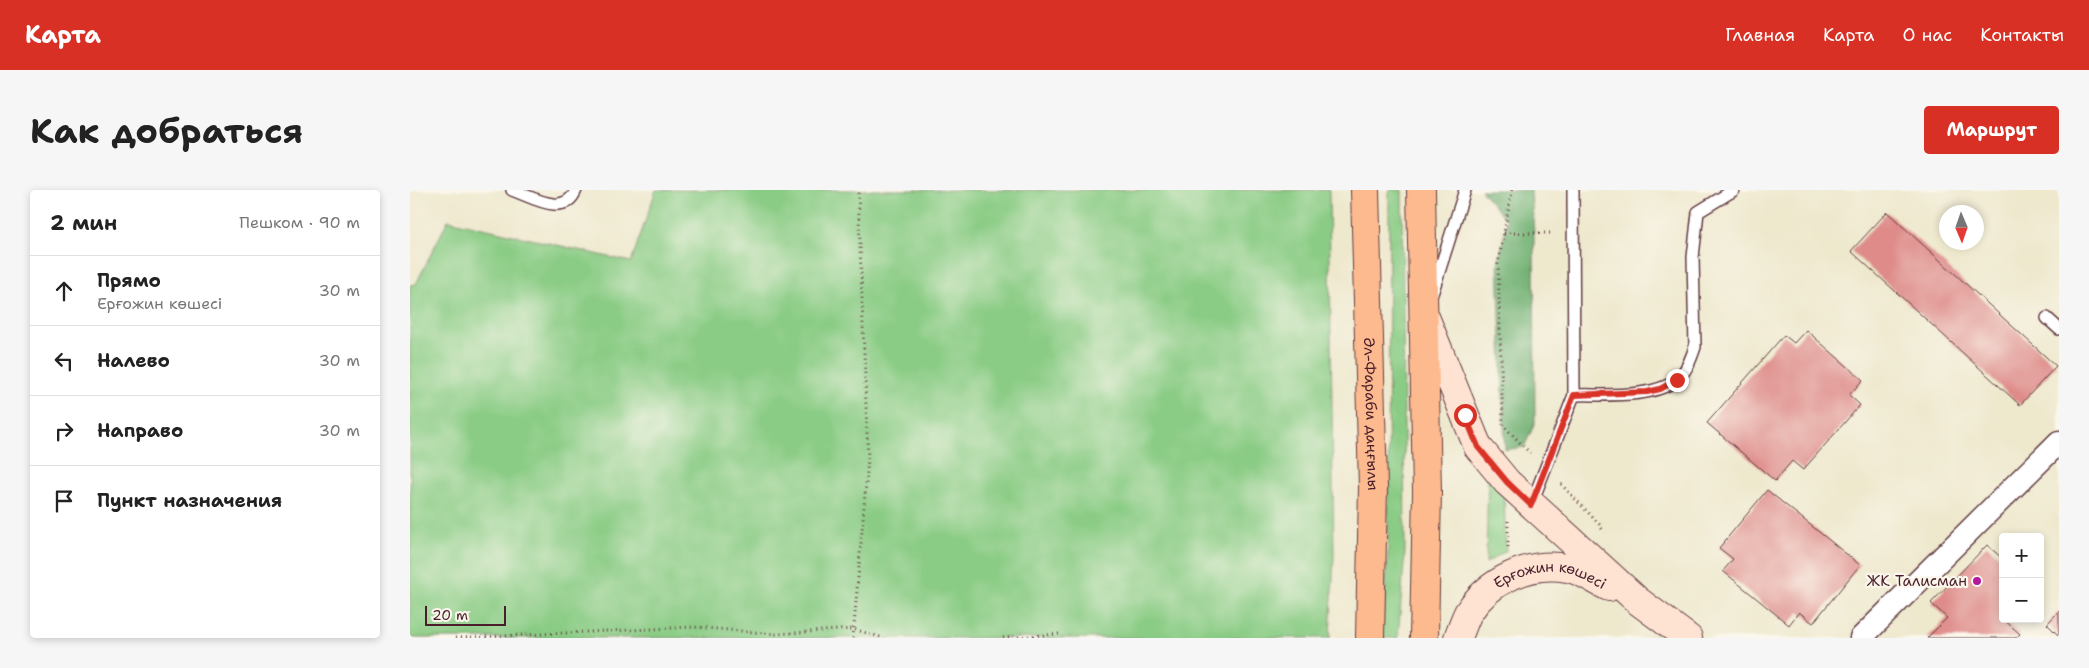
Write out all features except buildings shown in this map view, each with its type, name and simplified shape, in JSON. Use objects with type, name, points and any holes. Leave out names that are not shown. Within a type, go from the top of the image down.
[{"type":"main road","name":"Әл-Фараби даңғылы","points":[[1365,190],[1373,487],[1370,638]]},
{"type":"main road","points":[[1421,190],[1427,492],[1424,638]]},
{"type":"street","name":"Ерғожин көшесі","points":[[1424,317],[1478,447],[1507,482],[1520,510],[1688,638]]},
{"type":"street","points":[[1861,638],[2059,442]]},
{"type":"street","name":"Ерғожин көшесі","points":[[1458,638],[1468,613],[1485,592],[1508,576],[1544,566],[1568,568],[1638,601]]},
{"type":"lane","points":[[512,190],[557,206],[566,203],[576,190]]},
{"type":"lane","points":[[1424,317],[1465,190]]},
{"type":"lane","points":[[1520,510],[1546,468],[1574,395],[1573,190]]},
{"type":"lane","points":[[1574,395],[1647,392],[1660,389],[1677,380],[1690,362],[1695,347],[1692,256],[1698,212],[1734,190]]},
{"type":"lane","points":[[2047,318],[2059,329]]},
{"type":"path","points":[[853,638],[868,459],[858,190]]},
{"type":"path","points":[[1512,190],[1498,264],[1503,425],[1599,524],[1604,532]]},
{"type":"path","points":[[1504,233],[1558,233]]},
{"type":"path","points":[[1508,551],[1520,510]]},
{"type":"path","points":[[456,638],[694,628],[776,634],[853,629],[884,638]]},
{"type":"path","points":[[1003,638],[1059,634]]},
{"type":"green space","points":[[656,190],[1329,190],[1334,556],[1330,638],[410,638],[410,285],[416,284],[448,220],[631,262]]},
{"type":"green space","points":[[1389,190],[1402,190],[1405,551],[1398,638],[1381,638],[1388,555]]},
{"type":"green space","points":[[1481,190],[1531,190],[1534,233],[1535,423],[1524,447],[1505,450],[1498,264],[1507,221]]},
{"type":"green space","points":[[1488,465],[1504,494],[1506,551],[1486,563]]},
{"type":"place","name":"ЖК Талисман","points":[[1977,581]]},
{"type":"route","points":[[1465,415],[1478,447],[1507,482],[1531,505],[1574,395],[1647,392],[1660,389],[1677,380]]}]
